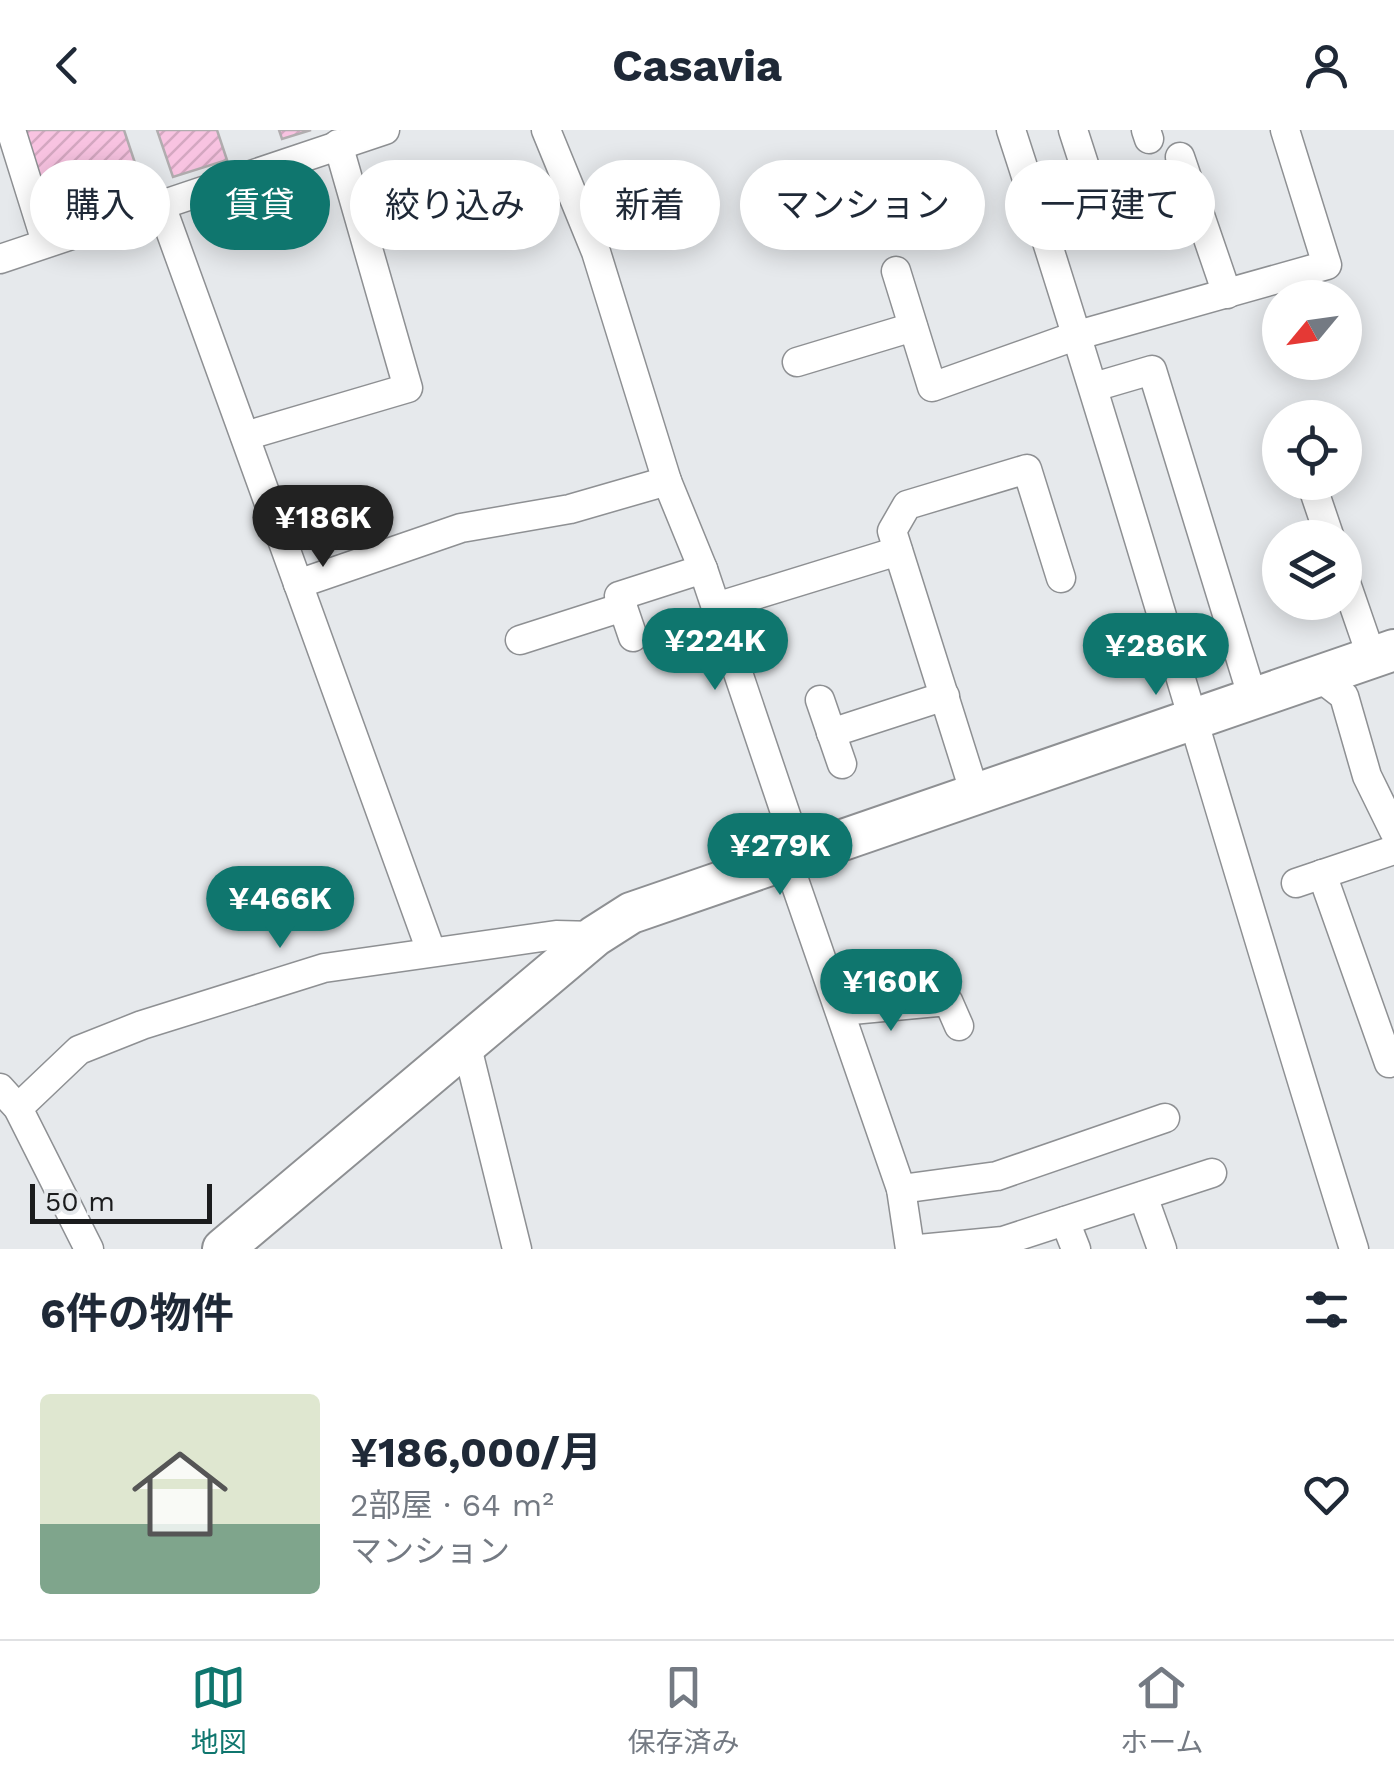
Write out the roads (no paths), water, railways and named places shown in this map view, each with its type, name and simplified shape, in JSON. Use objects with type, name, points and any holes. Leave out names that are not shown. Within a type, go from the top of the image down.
[{"type":"street","points":[[11,130],[30,191]]},
{"type":"street","points":[[170,205],[385,130]]},
{"type":"street","points":[[546,130],[596,252],[666,481],[703,569],[792,833],[792,874],[901,1189],[910,1249]]},
{"type":"street","points":[[1011,130],[1078,334],[1354,1249]]},
{"type":"street","points":[[1072,130],[1083,160]]},
{"type":"street","points":[[896,271],[932,387],[1078,334],[1327,265],[1285,130]]},
{"type":"street","points":[[244,436],[408,388],[338,144]]},
{"type":"street","points":[[1180,157],[1228,294]]},
{"type":"street","points":[[170,230],[431,952]]},
{"type":"street","points":[[0,259],[30,248]]},
{"type":"street","points":[[797,362],[914,328]]},
{"type":"street","points":[[1094,387],[1152,370],[1253,699]]},
{"type":"street","points":[[976,794],[892,531],[907,505],[1027,469],[1061,578]]},
{"type":"street","points":[[298,584],[462,528],[570,509],[666,481]]},
{"type":"street","points":[[716,607],[898,551]]},
{"type":"street","points":[[633,637],[619,596],[703,569]]},
{"type":"street","points":[[520,640],[623,607]]},
{"type":"street","points":[[224,1249],[595,936],[631,913],[1383,654],[1362,613]]},
{"type":"street","points":[[1318,676],[1344,696],[1367,776],[1394,831]]},
{"type":"street","points":[[831,733],[945,696]]},
{"type":"street","points":[[820,700],[842,764]]},
{"type":"street","points":[[1389,1063],[1309,878],[1394,850]]},
{"type":"street","points":[[89,1249],[6,1099],[78,1050],[142,1025],[324,968],[556,935],[595,936]]},
{"type":"street","points":[[841,1011],[948,1001],[959,1026]]},
{"type":"street","points":[[466,1043],[517,1249]]},
{"type":"street","points":[[901,1189],[997,1176],[1165,1118]]},
{"type":"street","points":[[919,1249],[1003,1242],[1212,1173]]},
{"type":"street","points":[[1143,1196],[1162,1249]]},
{"type":"street","points":[[1066,1221],[1076,1249]]}]
